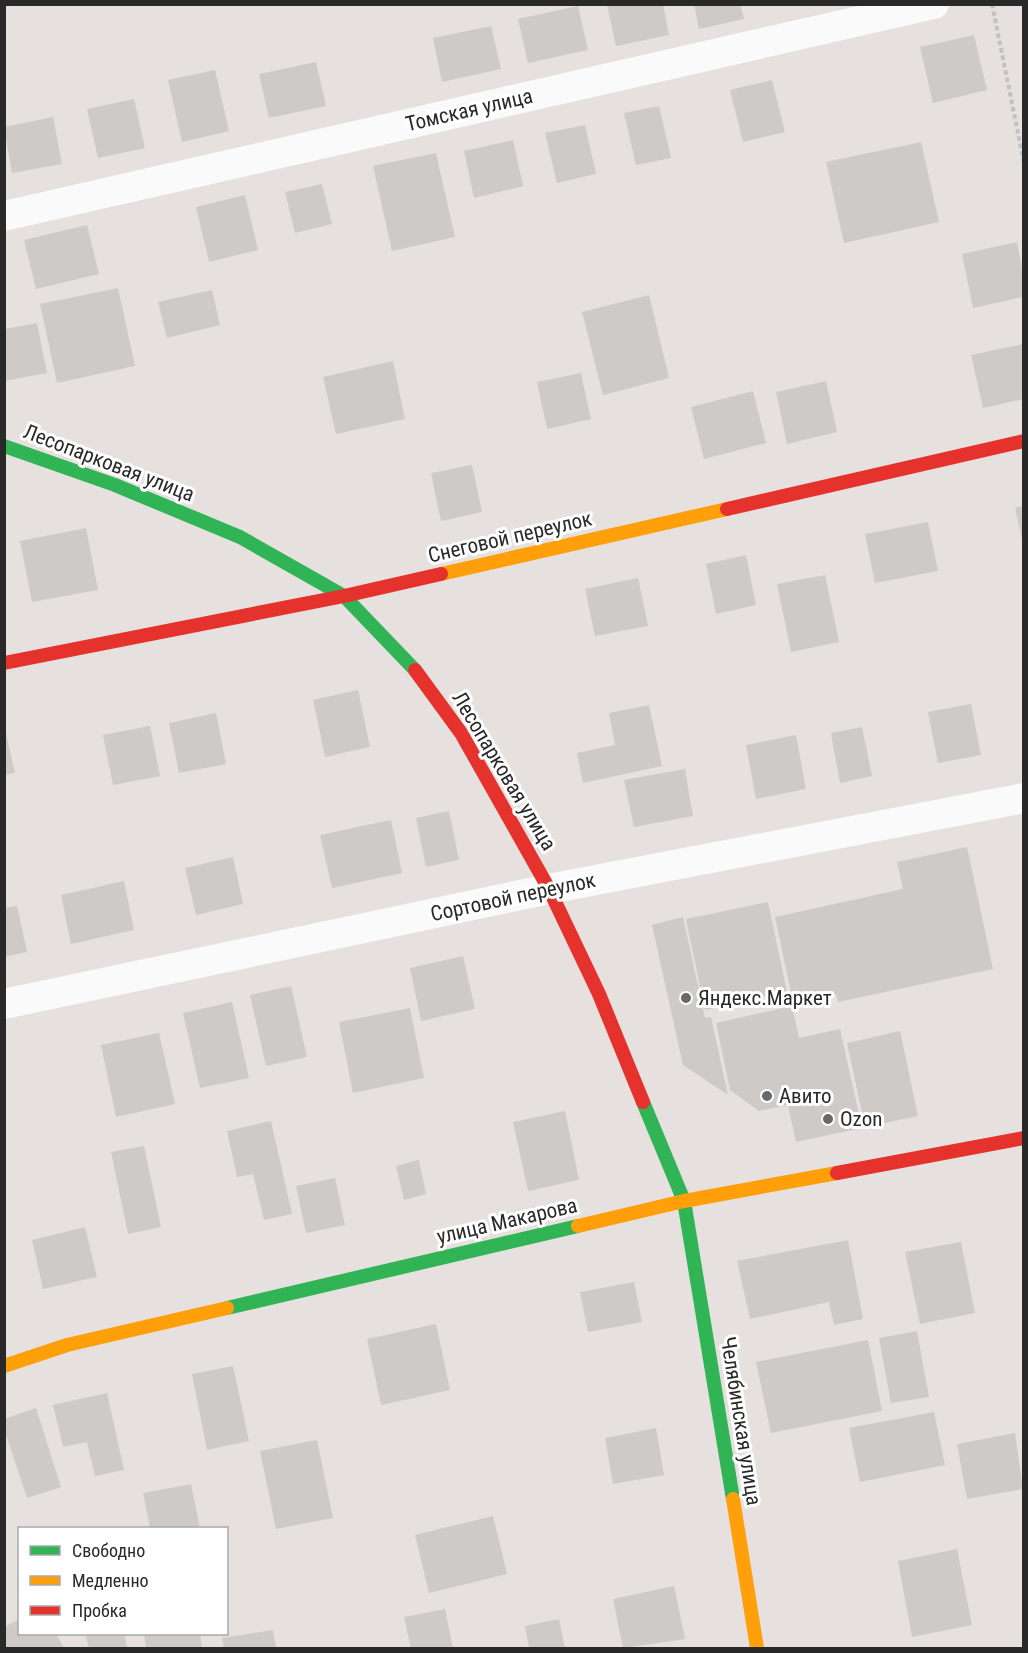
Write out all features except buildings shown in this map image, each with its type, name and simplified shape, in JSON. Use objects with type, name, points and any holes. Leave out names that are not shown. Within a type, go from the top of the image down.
[{"type":"street","name":"Томская улица","points":[[4,216],[934,4]]},
{"type":"street","name":"Снеговой переулок","points":[[4,663],[344,596],[1023,441]]},
{"type":"street","name":"Лесопарковая улица","points":[[4,446],[115,484],[240,537],[344,596],[413,668],[461,733],[549,889],[599,994],[684,1201]]},
{"type":"street","name":"Сортовой переулок","points":[[4,1004],[549,889],[1023,798]]},
{"type":"street","name":"улица Макарова","points":[[4,1365],[67,1346],[684,1201],[1023,1138]]},
{"type":"street","name":"Челябинская улица","points":[[684,1201],[757,1648]]},
{"type":"path","points":[[992,4],[1023,163]]},
{"type":"traffic: fast","points":[[4,446],[115,485],[240,537],[344,596],[415,670]]},
{"type":"traffic: fast","points":[[643,1102],[684,1201],[733,1499]]},
{"type":"traffic: fast","points":[[227,1308],[578,1226]]},
{"type":"traffic: slow","points":[[441,574],[727,509]]},
{"type":"traffic: slow","points":[[578,1226],[684,1201],[837,1173]]},
{"type":"traffic: slow","points":[[4,1366],[67,1345],[227,1308]]},
{"type":"traffic: slow","points":[[733,1499],[757,1648]]},
{"type":"traffic: jam","points":[[727,509],[1024,441]]},
{"type":"traffic: jam","points":[[4,663],[344,596],[441,574]]},
{"type":"traffic: jam","points":[[415,670],[461,733],[549,889],[599,994],[643,1102]]},
{"type":"traffic: jam","points":[[837,1173],[1024,1138]]},
{"type":"place","name":"Яндекс.Маркет","points":[[686,998]]},
{"type":"place","name":"Авито","points":[[767,1096]]},
{"type":"place","name":"Ozon","points":[[828,1119]]}]
